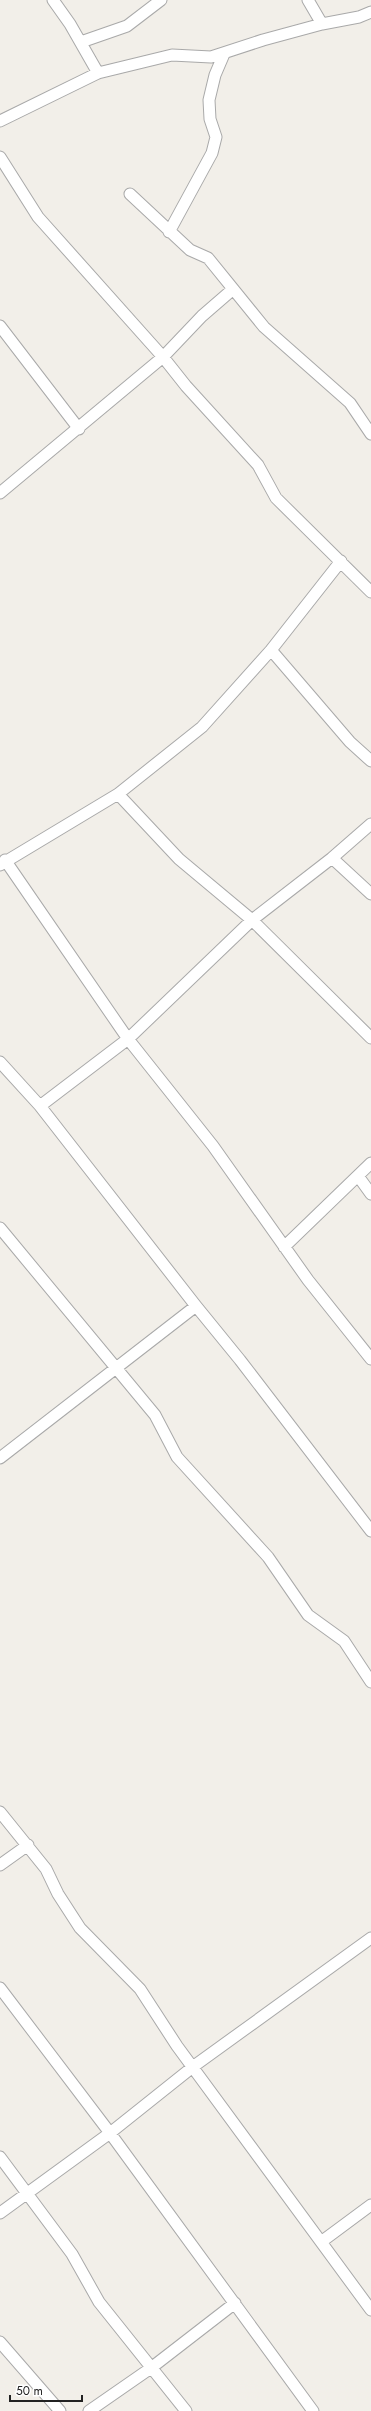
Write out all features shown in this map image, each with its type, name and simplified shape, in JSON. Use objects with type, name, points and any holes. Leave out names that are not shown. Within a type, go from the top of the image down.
[{"type":"street","points":[[53,0],[81,42],[98,72]]},
{"type":"street","points":[[81,42],[127,26],[161,0]]},
{"type":"street","points":[[308,0],[322,24]]},
{"type":"street","points":[[0,121],[98,72],[172,55],[211,58],[263,40],[322,24],[359,17],[371,12]]},
{"type":"street","points":[[169,232],[212,153],[216,136],[210,120],[209,100],[224,54]]},
{"type":"street","points":[[0,157],[38,217],[186,386],[258,465],[276,498],[371,592]]},
{"type":"street","points":[[130,194],[190,250],[208,258],[232,290],[264,327],[350,403],[371,434]]},
{"type":"street","points":[[0,493],[163,358],[202,316],[232,290]]},
{"type":"street","points":[[0,326],[79,429]]},
{"type":"street","points":[[341,561],[271,650],[202,727],[118,794],[2,862],[128,1039],[213,1146],[284,1247],[371,1359]]},
{"type":"street","points":[[271,650],[350,742],[371,761]]},
{"type":"street","points":[[118,794],[179,859],[252,920],[371,1038]]},
{"type":"street","points":[[40,1106],[128,1039],[252,920],[332,858],[371,824]]},
{"type":"street","points":[[332,858],[371,894]]},
{"type":"street","points":[[0,1062],[40,1106],[196,1306],[245,1366],[371,1531]]},
{"type":"street","points":[[284,1247],[371,1163]]},
{"type":"street","points":[[358,1176],[371,1194]]},
{"type":"street","points":[[0,1228],[115,1369],[155,1415],[176,1457],[268,1557],[308,1615],[344,1641],[371,1682]]},
{"type":"street","points":[[0,1458],[196,1306]]},
{"type":"street","points":[[0,1812],[46,1869],[58,1894],[80,1928],[140,1989],[177,2046],[194,2066],[371,2310]]},
{"type":"street","points":[[0,1865],[28,1845]]},
{"type":"street","points":[[0,2213],[110,2132],[194,2066],[371,1938]]},
{"type":"street","points":[[0,1988],[110,2132],[313,2411]]},
{"type":"street","points":[[0,2157],[72,2254],[99,2302],[186,2411]]},
{"type":"street","points":[[321,2242],[371,2205]]},
{"type":"street","points":[[89,2411],[151,2368],[235,2303]]},
{"type":"street","points":[[0,2342],[60,2411]]}]
